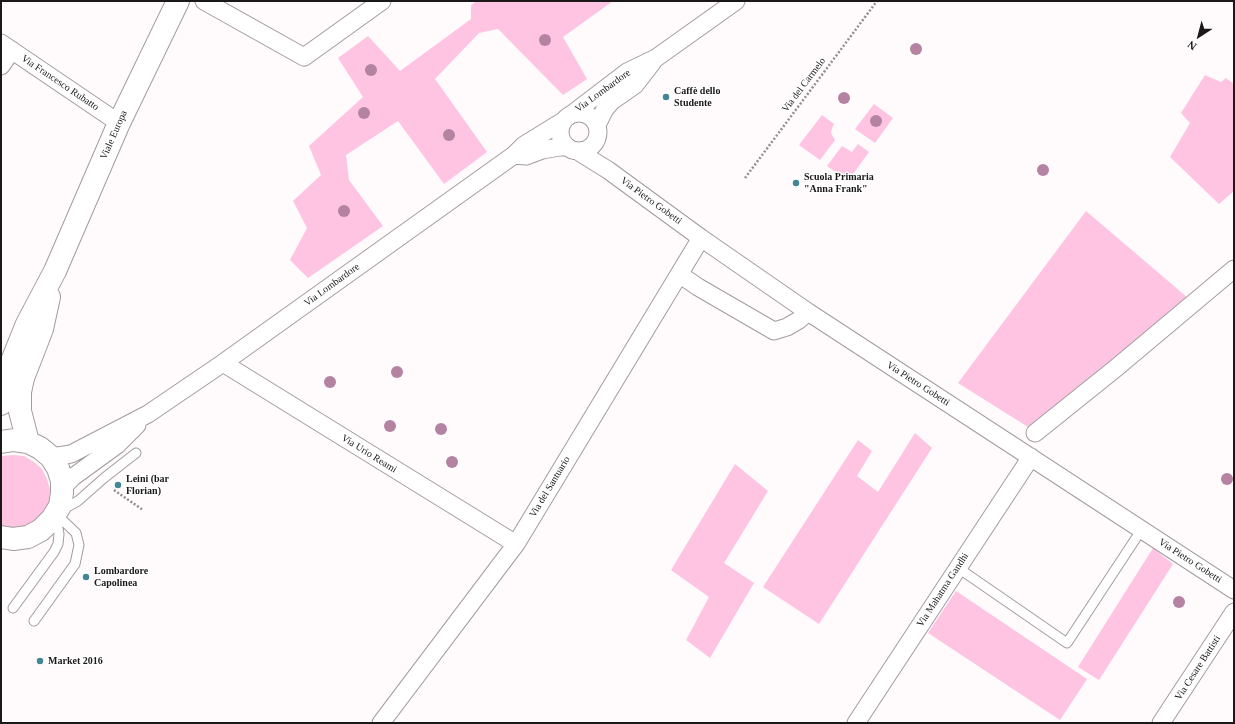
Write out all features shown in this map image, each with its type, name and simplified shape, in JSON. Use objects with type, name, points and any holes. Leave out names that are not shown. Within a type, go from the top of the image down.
[{"type":"main road","name":"Viale Europa","points":[[2,393],[10,366],[27,324],[55,271],[119,123],[178,1]]},
{"type":"main road","name":"Viale Europa","points":[[28,442],[20,411],[20,392],[23,378],[42,329],[55,271]]},
{"type":"main road","points":[[1,442],[14,440],[28,442],[40,448],[51,457],[58,468],[62,481],[60,506],[56,514],[42,530],[28,537],[13,539],[1,537]]},
{"type":"street","points":[[204,1],[304,57],[382,1]]},
{"type":"street","name":"Via Lombardore","points":[[51,457],[71,454],[148,414],[223,363],[514,155],[524,145],[568,118],[627,72],[656,58],[736,1]]},
{"type":"street","name":"Via Francesco Rubatto","points":[[6,47],[119,123]]},
{"type":"street","points":[[1,66],[6,47]]},
{"type":"street","name":"Via Lombardore","points":[[597,133],[605,109],[612,101],[635,85],[656,58]]},
{"type":"street","points":[[573,150],[562,142],[560,128],[568,118],[580,113],[588,115],[592,118],[608,170]]},
{"type":"street","points":[[514,155],[526,156],[542,150],[560,147],[573,150],[589,149],[594,145],[597,133]]},
{"type":"street","name":"Via Pietro Gobetti","points":[[573,150],[608,170],[701,238],[808,312],[1234,590]]},
{"type":"street","name":"Via del Santuario","points":[[381,723],[516,544],[701,238]]},
{"type":"street","points":[[1035,433],[1116,368],[1234,269]]},
{"type":"street","points":[[679,274],[774,331],[787,328],[808,312]]},
{"type":"street","name":"Via Urio Reami","points":[[223,363],[516,544]]},
{"type":"street","name":"Via Lombardore","points":[[62,488],[73,477],[117,445],[148,414]]},
{"type":"street","name":"Via Mahatma Gandhi","points":[[856,723],[1031,457]]},
{"type":"street","name":"Via Cesare Battisti","points":[[1161,723],[1234,612]]},
{"type":"lane","points":[[56,514],[78,501],[136,453]]},
{"type":"lane","points":[[13,608],[54,552],[58,544],[59,534],[56,514]]},
{"type":"lane","points":[[34,621],[75,564],[79,545],[76,533],[56,514]]},
{"type":"lane","points":[[957,569],[964,572],[1067,643],[1142,530]]},
{"type":"path","name":"Via del Carmelo","points":[[745,178],[877,1]]},
{"type":"path","points":[[110,487],[143,510]]},
{"type":"shaded area","points":[[477,1],[613,1],[563,37],[587,79],[563,95],[498,29],[479,33],[435,79],[487,152],[444,184],[398,121],[346,155],[349,180],[383,226],[308,278],[290,260],[307,228],[293,201],[321,175],[309,146],[363,97],[338,58],[368,36],[400,71],[471,19],[471,5]]},
{"type":"shaded area","points":[[1205,75],[1221,82],[1226,78],[1234,84],[1234,191],[1219,204],[1170,157],[1190,123],[1181,113]]},
{"type":"shaded area","points":[[874,104],[893,118],[875,143],[855,129]]},
{"type":"shaded area","points":[[822,115],[834,124],[831,133],[835,140],[820,160],[799,145]]},
{"type":"shaded area","points":[[858,144],[869,152],[848,181],[827,166],[842,146],[852,152]]},
{"type":"shaded area","points":[[1086,211],[1188,298],[1028,427],[958,383]]},
{"type":"shaded area","points":[[915,433],[932,448],[819,624],[763,587],[858,440],[872,451],[857,476],[878,492]]},
{"type":"shaded area","points":[[1,456],[24,456],[42,469],[50,490],[49,501],[45,511],[38,520],[19,529],[1,528]]},
{"type":"shaded area","points":[[735,464],[768,491],[724,563],[754,583],[710,658],[686,640],[709,597],[671,570]]},
{"type":"shaded area","points":[[1153,548],[1173,564],[1099,680],[1078,667]]},
{"type":"shaded area","points":[[956,591],[1087,679],[1060,720],[928,633]]},
{"type":"place","name":"Caffè dello Studente","points":[[666,97]]},
{"type":"place","name":"Scuola Primaria \"Anna Frank\"","points":[[796,183]]},
{"type":"place","name":"Leini (bar Florian)","points":[[118,485]]},
{"type":"place","name":"Lombardore Capolinea","points":[[86,577]]},
{"type":"place","name":"Market 2016","points":[[40,661]]}]
